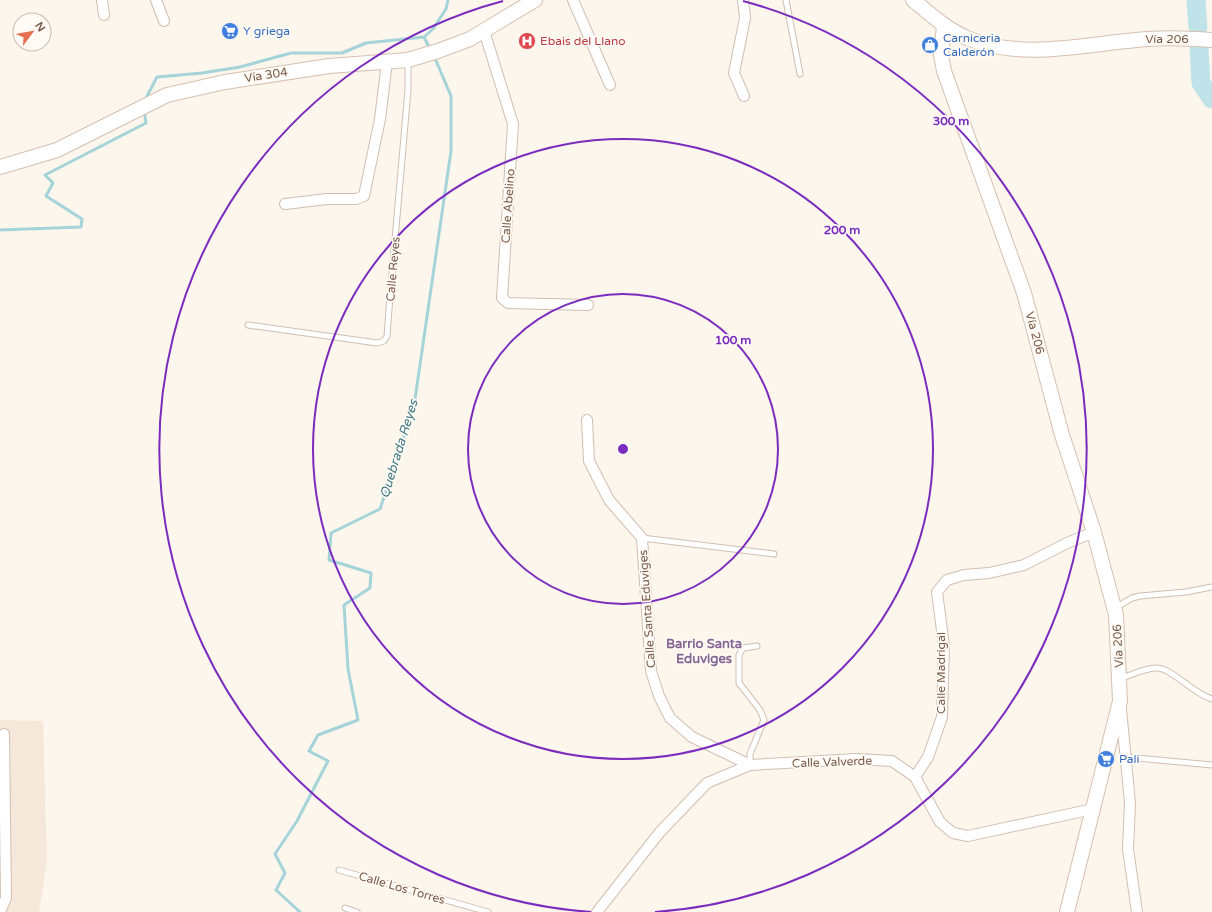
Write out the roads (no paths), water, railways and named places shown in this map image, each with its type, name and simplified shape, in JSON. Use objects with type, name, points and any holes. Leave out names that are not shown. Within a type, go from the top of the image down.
[{"type":"main road","name":"Vía 304","points":[[0,167],[57,150],[167,95],[225,82],[330,66],[408,60],[438,51],[470,39],[535,0]]},
{"type":"main road","points":[[913,0],[944,26]]},
{"type":"main road","name":"Vía 206","points":[[1067,912],[1120,701],[1114,609],[1094,532],[1062,435],[1024,293],[944,71],[941,55],[944,26],[968,38],[997,47],[1036,50],[1087,47],[1137,39],[1184,38],[1212,40]]},
{"type":"street","points":[[102,0],[104,15]]},
{"type":"street","points":[[156,0],[164,21]]},
{"type":"street","points":[[573,0],[610,85]]},
{"type":"street","points":[[743,0],[745,18],[734,73],[736,81],[744,96]]},
{"type":"street","name":"Calle Abelino","points":[[484,31],[513,124],[502,298],[508,303],[588,305]]},
{"type":"street","points":[[285,204],[326,199],[356,199],[364,196],[380,119],[387,62]]},
{"type":"street","name":"Calle Santa Eduviges","points":[[587,420],[589,461],[609,500],[642,538],[651,671],[659,696],[670,718],[692,737],[750,765]]},
{"type":"street","name":"Calle Madrigal","points":[[915,777],[928,757],[942,718],[944,646],[937,592],[947,580],[964,575],[989,573],[1024,566],[1067,543],[1094,532]]},
{"type":"street","points":[[1120,701],[1130,803],[1128,849],[1137,912]]},
{"type":"street","points":[[0,912],[6,898],[3,772],[4,734]]},
{"type":"street","name":"Calle Valverde","points":[[597,912],[660,832],[707,783],[750,765],[856,759],[892,761],[915,777],[940,822],[953,833],[968,836],[1093,809]]},
{"type":"lane","points":[[786,0],[800,74]]},
{"type":"lane","name":"Calle Reyes","points":[[248,325],[377,343],[384,341],[387,336],[395,246],[408,90],[408,60]]},
{"type":"lane","points":[[642,538],[774,554]]},
{"type":"lane","points":[[1114,609],[1132,598],[1140,596],[1186,592],[1212,587]]},
{"type":"lane","points":[[750,765],[750,754],[764,720],[760,710],[739,683],[739,655],[743,648],[757,646]]},
{"type":"lane","points":[[1119,679],[1155,668],[1166,670],[1194,691],[1212,699]]},
{"type":"lane","points":[[1126,757],[1212,765]]},
{"type":"lane","name":"Calle Los Torres","points":[[339,870],[488,912]]},
{"type":"lane","points":[[345,908],[357,912]]},
{"type":"waterway","points":[[145,100],[157,77],[202,73],[240,67],[291,53],[342,53],[366,43],[424,37],[433,29],[446,9],[448,0]]},
{"type":"waterway","points":[[1196,0],[1198,27]]},
{"type":"waterway","name":"Quebrada Reyes","points":[[424,37],[430,49]]},
{"type":"waterway","points":[[1199,48],[1201,83],[1212,99]]},
{"type":"waterway","name":"Quebrada Reyes","points":[[300,912],[276,890],[285,873],[275,854],[297,821],[328,761],[309,751],[318,735],[358,720],[348,669],[344,605],[370,588],[371,573],[329,560],[331,533],[380,509],[414,406],[451,151],[451,96],[434,56]]},
{"type":"waterway","points":[[0,230],[81,227],[82,219],[46,196],[53,183],[45,175],[146,123],[144,111]]},
{"type":"place","name":"Y griega","points":[[230,31]]},
{"type":"place","name":"Ebais del Llano","points":[[527,41]]},
{"type":"place","name":"Carniceria Calderón","points":[[930,45]]},
{"type":"place","name":"Pali","points":[[1106,759]]},
{"type":"district","name":"Barrio Santa Eduviges","points":[[704,652]]}]
